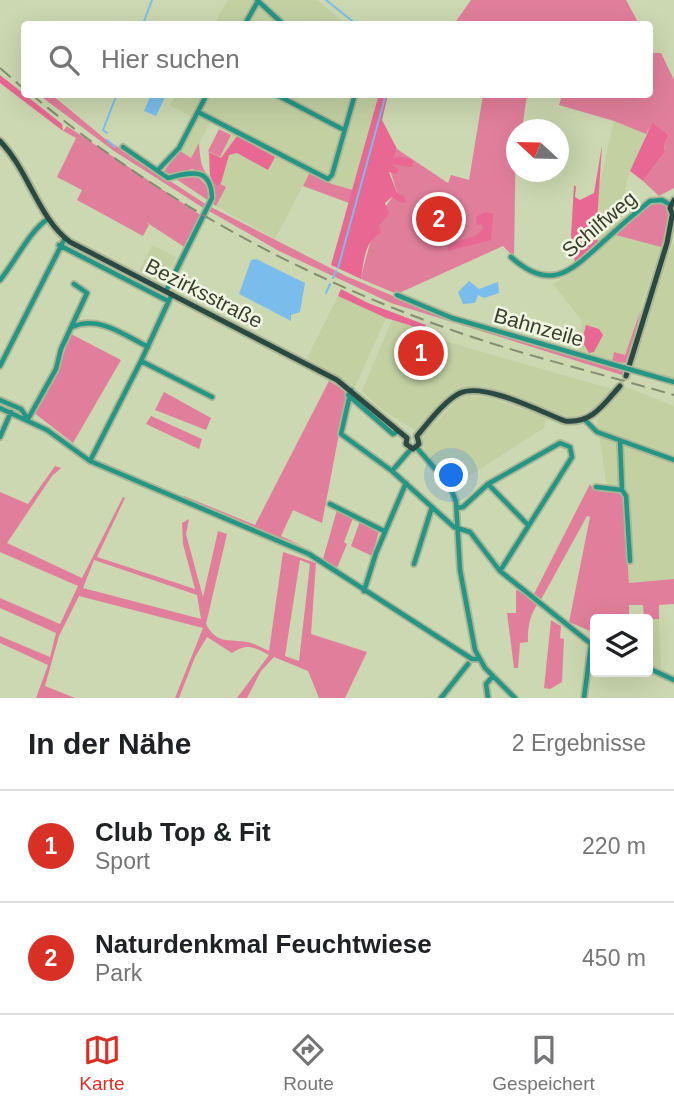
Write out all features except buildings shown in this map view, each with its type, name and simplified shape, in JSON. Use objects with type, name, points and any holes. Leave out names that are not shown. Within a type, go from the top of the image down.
[{"type":"main road","name":"Bezirksstraße","points":[[0,141],[26,173],[48,219],[65,238],[89,254],[169,292],[350,392],[407,438]]},
{"type":"main road","points":[[626,376],[667,243],[673,217],[672,202]]},
{"type":"main road","points":[[667,243],[674,232]]},
{"type":"main road","points":[[417,436],[420,442],[414,448],[406,444],[407,438],[417,436],[452,398],[476,390],[565,421],[585,421],[601,408],[620,386]]},
{"type":"street","points":[[247,21],[258,0],[280,21]]},
{"type":"street","points":[[158,170],[179,148],[205,98]]},
{"type":"street","points":[[283,98],[344,130]]},
{"type":"street","points":[[198,112],[328,178],[332,175],[354,98]]},
{"type":"street","points":[[90,461],[142,361],[168,301],[169,292],[212,198],[207,181],[196,173],[189,171],[168,178],[123,147]]},
{"type":"street","name":"Schilfweg","points":[[511,257],[531,273],[554,276],[582,262],[650,201],[672,202]]},
{"type":"street","points":[[0,280],[23,252],[35,228],[48,219]]},
{"type":"street","points":[[0,366],[59,245],[65,238]]},
{"type":"street","points":[[59,245],[168,301]]},
{"type":"street","points":[[28,419],[51,380],[87,293],[75,284]]},
{"type":"street","name":"Bahnzeile","points":[[397,295],[452,318],[674,382]]},
{"type":"street","points":[[71,327],[82,322],[102,324],[148,347]]},
{"type":"street","points":[[0,350],[7,352]]},
{"type":"street","points":[[142,361],[212,397]]},
{"type":"street","points":[[350,392],[341,434],[392,471],[454,527],[470,532],[500,571],[590,644]]},
{"type":"street","points":[[0,400],[21,409],[28,419]]},
{"type":"street","points":[[0,437],[13,406]]},
{"type":"street","points":[[0,408],[28,419],[90,461],[309,554],[471,659],[479,659]]},
{"type":"street","points":[[585,421],[597,432],[674,460]]},
{"type":"street","points":[[620,441],[630,561]]},
{"type":"street","points":[[457,508],[463,507],[488,484],[560,443],[567,443],[572,457],[500,571]]},
{"type":"street","points":[[392,471],[414,448],[450,486],[457,508],[460,570],[472,639],[479,659],[515,698]]},
{"type":"street","points":[[364,591],[384,531],[406,483]]},
{"type":"street","points":[[488,484],[528,525]]},
{"type":"street","points":[[596,487],[622,490]]},
{"type":"street","points":[[330,504],[384,531]]},
{"type":"street","points":[[414,564],[432,507]]},
{"type":"street","points":[[584,698],[590,663]]},
{"type":"street","points":[[441,698],[468,664]]},
{"type":"street","points":[[653,670],[674,680]]},
{"type":"street","points":[[488,698],[485,687],[493,676]]},
{"type":"shaded area","points":[[228,0],[317,0],[342,21],[216,21]]},
{"type":"shaded area","points":[[471,0],[626,0],[637,21],[456,21]]},
{"type":"shaded area","points":[[653,53],[661,53],[674,80],[674,188],[659,196],[643,181],[665,152],[664,145],[669,135],[652,124],[646,134],[614,121],[559,105],[561,98],[653,98]]},
{"type":"shaded area","points":[[0,75],[21,92],[21,98],[29,98],[62,124],[63,131],[0,83]]},
{"type":"shaded area","points":[[43,98],[56,98],[104,138],[207,205],[205,209],[114,151]]},
{"type":"shaded area","points":[[174,98],[378,98],[353,190],[332,184],[326,174],[213,117],[191,158],[180,151],[196,119],[170,105]]},
{"type":"shaded area","points":[[378,98],[387,98],[382,120],[397,149],[394,158],[400,156],[413,160],[412,167],[390,164],[399,169],[396,174],[389,172],[397,193],[404,196],[406,202],[401,203],[392,197],[385,203],[389,214],[379,225],[381,233],[368,247],[361,279],[331,265]]},
{"type":"shaded area","points":[[483,98],[527,98],[523,119],[506,119],[506,182],[515,182],[514,257],[503,246],[397,294],[361,279],[379,220],[397,193],[388,163],[394,158],[397,149],[448,183],[451,175],[469,180]]},
{"type":"shaded area","points":[[614,121],[646,134],[627,179],[621,222],[599,243],[596,237],[597,194]]},
{"type":"shaded area","points":[[652,123],[669,135],[664,145],[665,152],[643,181],[630,171]]},
{"type":"shaded area","points":[[67,126],[202,216],[186,248],[146,222],[149,225],[143,236],[77,200],[82,190],[57,177],[76,138],[63,131]]},
{"type":"shaded area","points":[[219,129],[231,135],[220,157],[208,151]]},
{"type":"shaded area","points":[[232,133],[310,172],[275,239],[216,206],[225,187],[210,176],[208,151],[220,157]]},
{"type":"shaded area","points":[[237,136],[275,157],[268,170],[237,153],[229,155],[221,183],[217,186],[210,176],[209,152],[221,158]]},
{"type":"shaded area","points":[[199,143],[205,171],[212,179],[226,187],[216,206],[213,204],[214,192],[210,182],[203,175],[192,169],[171,175],[164,171],[180,151],[191,158]]},
{"type":"shaded area","points":[[602,145],[596,237],[599,243],[575,264],[571,236],[574,185],[575,197],[580,200],[594,193]]},
{"type":"shaded area","points":[[310,172],[332,184],[353,190],[349,203],[303,186]]},
{"type":"shaded area","points":[[196,175],[208,187],[209,201],[176,179],[179,176]]},
{"type":"shaded area","points":[[658,202],[667,206],[670,225],[661,247],[616,235],[647,204]]},
{"type":"shaded area","points":[[211,207],[346,276],[445,318],[625,370],[622,375],[391,303],[279,251],[209,211]]},
{"type":"shaded area","points":[[485,212],[493,214],[491,240],[448,251],[449,244],[475,236],[483,229],[482,224],[477,225],[476,217]]},
{"type":"shaded area","points":[[616,235],[661,247],[625,355],[612,362],[577,352],[582,321],[553,284],[588,262]]},
{"type":"shaded area","points":[[674,242],[674,380],[632,367],[660,275]]},
{"type":"shaded area","points":[[152,245],[176,257],[163,283],[139,271]]},
{"type":"shaded area","points":[[341,289],[368,303],[426,325],[425,330],[386,318],[338,296]]},
{"type":"shaded area","points":[[338,296],[386,318],[355,387],[307,358]]},
{"type":"shaded area","points":[[641,309],[628,363],[612,362],[614,352],[625,355]]},
{"type":"shaded area","points":[[392,320],[431,332],[439,339],[612,389],[595,408],[573,418],[483,386],[462,387],[451,393],[415,430],[382,410],[362,391]]},
{"type":"shaded area","points":[[586,325],[599,329],[603,335],[594,352],[589,353],[582,341]]},
{"type":"shaded area","points":[[71,334],[121,360],[73,443],[33,412],[53,382]]},
{"type":"shaded area","points":[[329,381],[347,392],[322,523],[293,510],[281,536],[303,546],[183,501],[184,496],[255,525]]},
{"type":"shaded area","points":[[623,386],[674,406],[674,579],[629,584],[623,493],[620,488],[607,487],[597,420]]},
{"type":"shaded area","points":[[164,392],[211,418],[206,430],[155,410]]},
{"type":"shaded area","points":[[469,395],[491,398],[547,418],[544,428],[455,485],[425,451],[422,437],[458,399]]},
{"type":"shaded area","points":[[151,416],[202,439],[199,449],[146,424]]},
{"type":"shaded area","points":[[55,466],[61,468],[52,476],[7,543],[82,578],[123,497],[125,498],[97,557],[195,589],[183,544],[182,523],[189,519],[186,534],[203,597],[218,531],[227,534],[206,624],[219,638],[250,643],[269,651],[283,552],[316,563],[311,634],[367,652],[345,698],[319,698],[308,671],[274,657],[261,671],[247,698],[237,698],[269,655],[250,647],[232,653],[207,637],[195,657],[179,698],[175,698],[203,628],[79,596],[59,636],[45,686],[75,698],[36,698],[48,665],[0,643],[0,636],[50,657],[56,633],[0,608],[0,598],[60,624],[78,586],[0,552],[0,492],[28,504]],"holes":[[[94,560],[197,595],[201,619],[83,588]],[[300,560],[310,564],[299,661],[285,656]]]},
{"type":"shaded area","points":[[590,484],[594,490],[623,493],[629,583],[674,579],[674,604],[659,605],[659,619],[653,619],[653,614],[644,614],[643,605],[629,605],[629,614],[590,614],[590,631],[569,622],[590,517],[587,516],[533,612],[528,642],[520,643],[518,668],[514,668],[507,613],[516,613],[516,590],[533,596]]},
{"type":"shaded area","points":[[337,510],[353,518],[344,542],[347,544],[337,568],[323,559]]},
{"type":"shaded area","points":[[360,521],[379,531],[372,556],[351,546]]},
{"type":"shaded area","points":[[653,619],[659,619],[661,669],[653,665]]},
{"type":"shaded area","points":[[551,620],[561,626],[560,638],[564,639],[562,682],[550,689],[544,688]]},
{"type":"water","points":[[150,98],[165,98],[156,116],[144,111]]},
{"type":"water","points":[[256,259],[305,283],[300,312],[291,315],[291,321],[239,294],[251,260]]},
{"type":"water","points":[[469,281],[479,289],[498,282],[499,293],[484,298],[478,295],[475,303],[463,304],[458,292]]},
{"type":"waterway","points":[[144,21],[152,0]]},
{"type":"waterway","points":[[326,0],[352,21]]},
{"type":"waterway","points":[[107,133],[103,130],[115,98]]},
{"type":"waterway","points":[[338,268],[385,98]]},
{"type":"waterway","points":[[107,140],[115,147]]},
{"type":"waterway","points":[[333,278],[336,271]]},
{"type":"waterway","points":[[326,293],[330,284]]},
{"type":"railway","points":[[0,68],[21,86]]},
{"type":"railway","points":[[36,98],[124,165],[173,197],[223,227],[327,280],[464,334],[674,395]]},
{"type":"place","name":"Naturdenkmal Feuchtwiese","points":[[439,219]]},
{"type":"place","name":"Club Top & Fit","points":[[421,353]]}]
